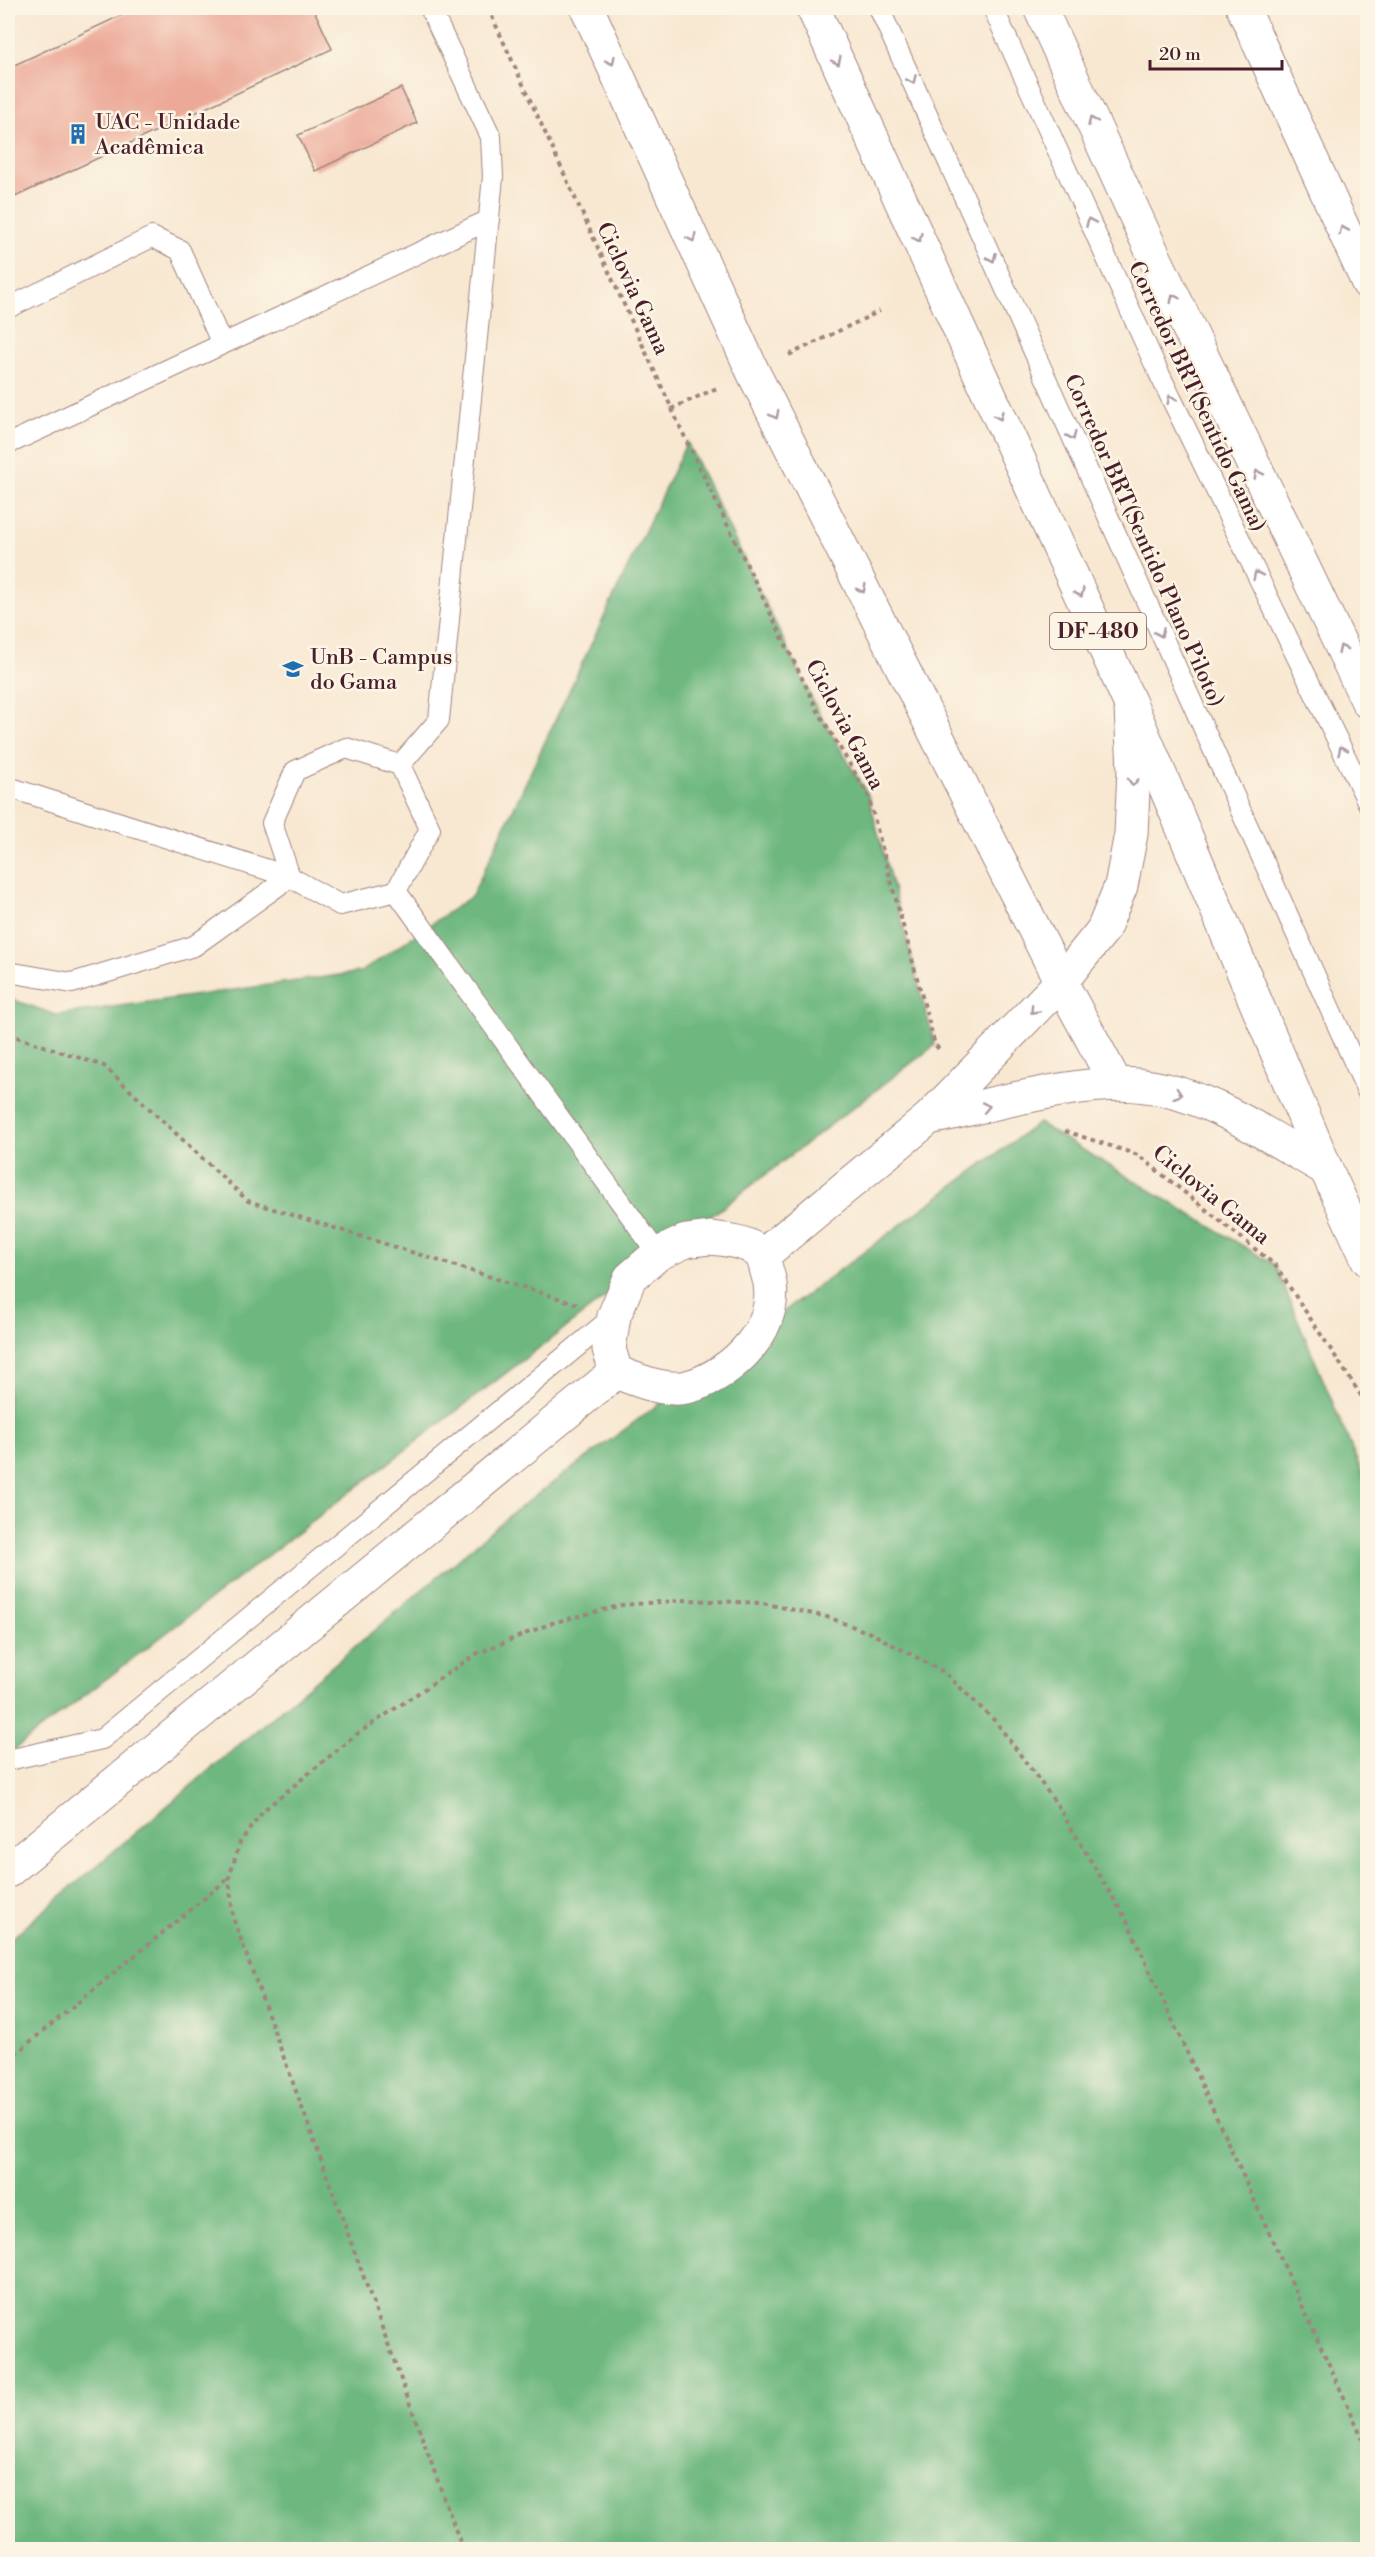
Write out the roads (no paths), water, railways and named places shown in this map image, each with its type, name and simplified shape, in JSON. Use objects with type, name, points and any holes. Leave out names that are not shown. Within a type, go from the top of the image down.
[{"type":"street","points":[[587,8],[753,372],[1060,982],[1116,1084]]},
{"type":"street","name":"DF-480","points":[[813,8],[1131,703],[1326,1169],[1368,1260]]},
{"type":"street","points":[[1040,8],[1155,258],[1368,702]]},
{"type":"street","points":[[1243,8],[1368,283]]},
{"type":"street","points":[[762,1256],[929,1118],[972,1076],[1060,982],[1103,930],[1121,886],[1131,824],[1134,770],[1131,703]]},
{"type":"street","points":[[929,1118],[1037,1095],[1116,1084],[1146,1086],[1175,1093],[1223,1111],[1326,1169]]},
{"type":"street","points":[[710,1238],[740,1242],[762,1256],[772,1287],[769,1309],[760,1334],[720,1373],[685,1387],[651,1385],[616,1372],[609,1349],[614,1316],[630,1278],[658,1254],[686,1241],[710,1238]]},
{"type":"street","points":[[8,1871],[616,1372]]},
{"type":"lane","points":[[400,765],[439,720],[493,177],[491,137],[430,8]]},
{"type":"lane","name":"Corredor BRT(Sentido Plano Piloto)","points":[[879,8],[1368,1093]]},
{"type":"lane","name":"Corredor BRT(Sentido Gama)","points":[[993,8],[1155,367],[1368,803]]},
{"type":"lane","points":[[8,444],[489,220]]},
{"type":"lane","points":[[8,308],[152,237],[180,250],[222,344]]},
{"type":"lane","points":[[8,788],[290,877],[340,905],[396,891],[429,829],[400,765],[346,748],[295,771],[272,823],[290,877]]},
{"type":"lane","points":[[8,972],[72,983],[194,946],[290,877]]},
{"type":"lane","points":[[396,891],[658,1254]]},
{"type":"lane","points":[[8,1760],[102,1739],[614,1316]]},
{"type":"place","name":"UAC - Unidade Acadêmica","points":[[78,134]]},
{"type":"place","name":"UnB - Campus do Gama","points":[[293,669]]}]
